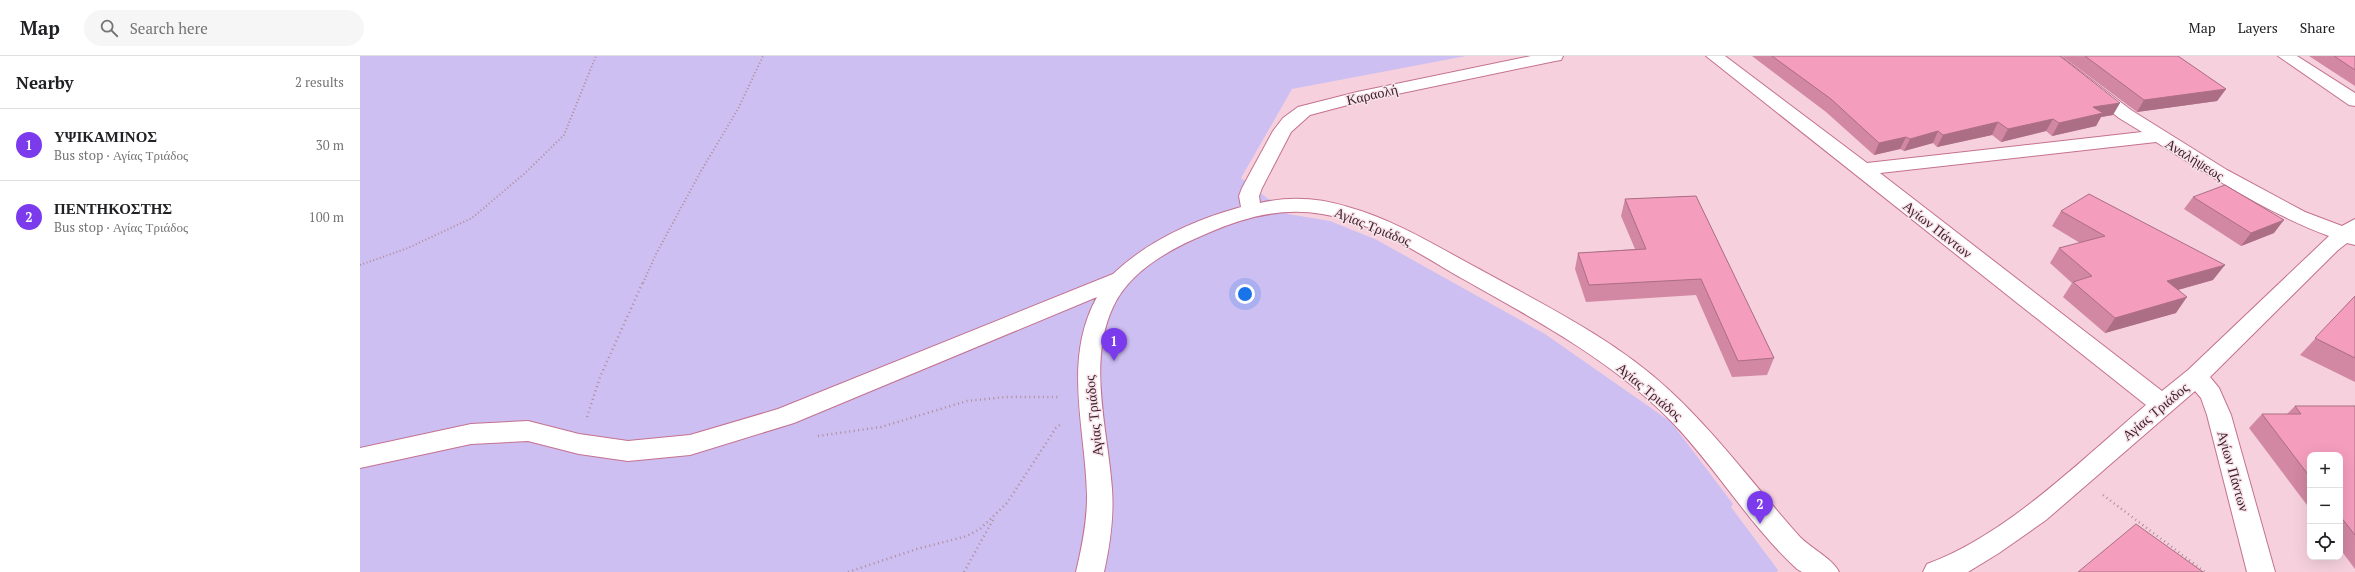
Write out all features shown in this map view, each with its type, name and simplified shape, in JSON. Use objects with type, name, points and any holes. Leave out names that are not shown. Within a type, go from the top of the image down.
[{"type":"street","name":"Καραολή","points":[[1251,209],[1249,196],[1252,188],[1282,131],[1299,114],[1319,106],[1357,97],[1555,56]]},
{"type":"street","name":"Αγίων Πάντων","points":[[1714,56],[1863,169],[2162,404]]},
{"type":"street","name":"Αναλήψεως","points":[[2049,56],[2080,81],[2158,136],[2274,205],[2298,217],[2351,233]]},
{"type":"street","points":[[2286,56],[2355,101]]},
{"type":"street","points":[[1863,169],[2158,136]]},
{"type":"street","name":"Αγίας Τριάδος","points":[[1090,572],[1098,530],[1100,487],[1089,401],[1088,373],[1094,331],[1105,301],[1122,279],[1140,262],[1165,246],[1202,227],[1251,209],[1289,204],[1320,207],[1350,215],[1421,246],[1495,287],[1616,363],[1664,399],[1694,431],[1790,544],[1812,564],[1825,572]]},
{"type":"street","name":"Αγίας Τριάδος","points":[[1937,572],[1956,565],[1990,545],[2037,512],[2196,376],[2351,233]]},
{"type":"street","points":[[360,458],[471,434],[528,431],[578,444],[628,451],[690,445],[768,421],[1122,279]]},
{"type":"street","name":"Αγίων Πάντων","points":[[2196,376],[2212,394],[2261,572]]},
{"type":"path","points":[[360,266],[408,248],[472,218],[524,174],[564,135],[596,56]]},
{"type":"path","points":[[578,444],[600,377],[656,254],[701,171],[738,110],[763,56]]},
{"type":"path","points":[[768,421],[782,428],[812,436],[839,435],[900,422],[952,404],[990,397],[1073,397],[1089,401]]},
{"type":"path","points":[[848,572],[918,549],[967,536],[980,529],[1007,503],[1056,428],[1089,401]]},
{"type":"path","points":[[2079,477],[2205,572]]},
{"type":"path","points":[[964,572],[996,514]]},
{"type":"shaded area","points":[[360,56],[1466,56],[1292,89],[1241,178],[1288,214],[1330,221],[1377,240],[1545,334],[1671,422],[1733,504],[1731,507],[1778,570],[1777,572],[360,572]]},
{"type":"building","points":[[1772,56],[2060,56],[2120,103],[2093,107],[2103,113],[2059,123],[2053,119],[2008,129],[1998,122],[1943,135],[1938,131],[1910,139],[1906,137],[1879,143],[1831,99]]},
{"type":"building","points":[[2085,56],[2178,56],[2226,89],[2144,100]]},
{"type":"building","points":[[2334,56],[2355,56],[2355,70]]},
{"type":"building","points":[[2225,185],[2284,220],[2251,233],[2193,197]]},
{"type":"building","points":[[2089,194],[2225,265],[2167,281],[2187,297],[2115,318],[2073,282],[2092,276],[2059,248],[2105,236],[2061,211]]},
{"type":"building","points":[[1696,196],[1774,358],[1738,361],[1701,279],[1589,285],[1578,253],[1646,249],[1625,199]]},
{"type":"building","points":[[2355,296],[2355,358],[2315,338]]},
{"type":"building","points":[[2295,406],[2355,406],[2355,535],[2343,520],[2343,452],[2307,452],[2307,473],[2262,414],[2301,414]]},
{"type":"building","points":[[2136,524],[2203,572],[2078,572]]},
{"type":"place","name":"ΥΨΙΚΑΜΙΝΟΣ","points":[[1114,361]]},
{"type":"place","name":"ΠΕΝΤΗΚΟΣΤΗΣ","points":[[1760,524]]}]
